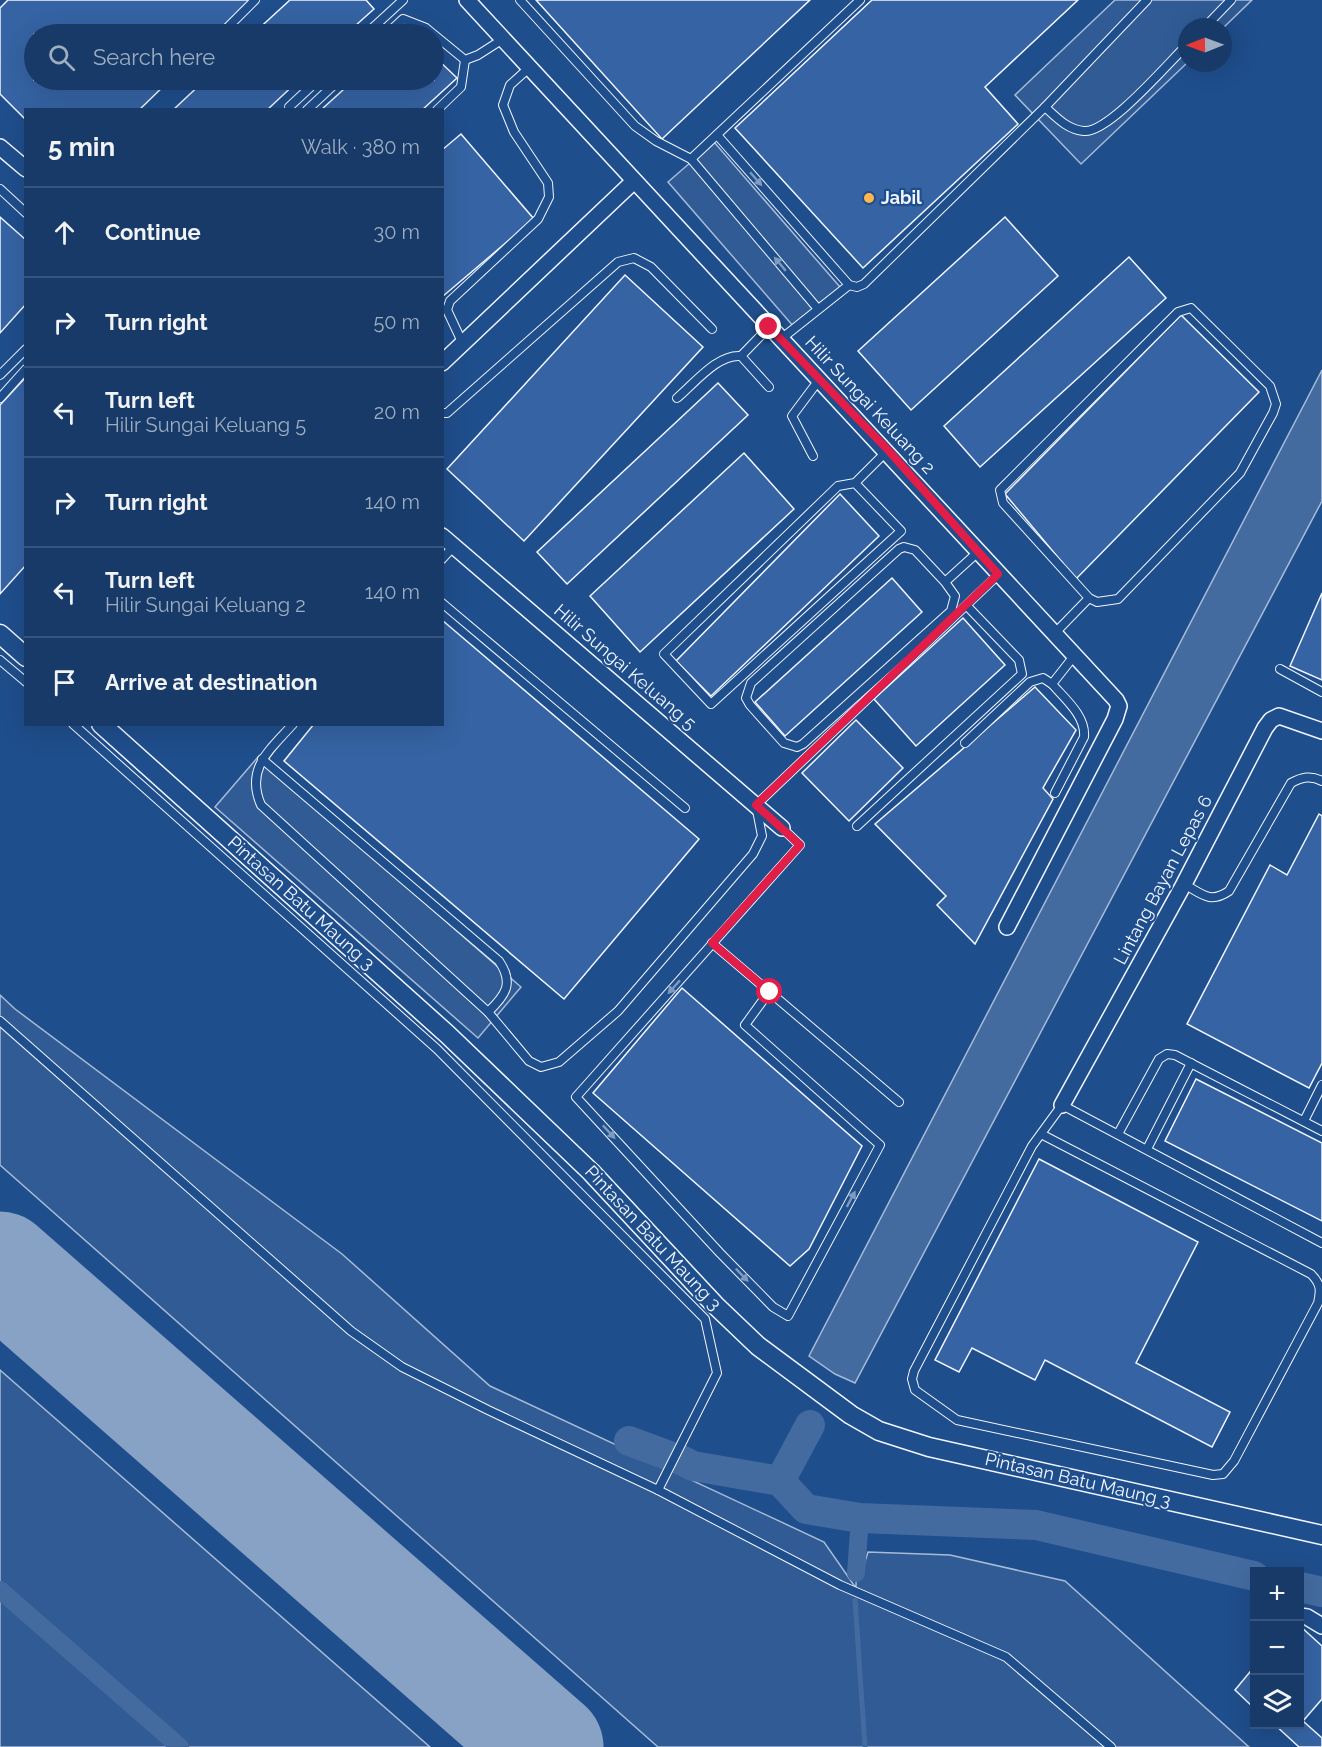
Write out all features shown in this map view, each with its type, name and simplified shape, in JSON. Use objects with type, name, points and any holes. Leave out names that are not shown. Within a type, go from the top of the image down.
[{"type":"street","name":"Hilir Sungai Keluang 2","points":[[467,0],[769,327],[888,450],[1074,656],[1113,695],[1119,706],[1115,719],[1007,927]]},
{"type":"street","points":[[0,147],[24,167]]},
{"type":"street","points":[[444,361],[634,181]]},
{"type":"street","name":"Hilir Sungai Keluang 5","points":[[444,538],[782,828]]},
{"type":"street","points":[[0,634],[24,655]]},
{"type":"street","name":"Lintang Bayan Lepas 6","points":[[1062,1105],[1271,720],[1279,716],[1288,717],[1322,731]]},
{"type":"street","name":"Pintasan Batu Maung 3","points":[[103,726],[447,1034],[591,1172],[715,1305],[758,1346],[850,1415],[879,1431],[929,1447],[1322,1535]]},
{"type":"street","points":[[1304,1617],[1322,1626]]},
{"type":"lane","points":[[230,24],[255,0]]},
{"type":"lane","points":[[377,24],[402,0]]},
{"type":"lane","points":[[520,0],[635,126],[656,141],[691,159],[818,309]]},
{"type":"lane","points":[[691,159],[860,0]]},
{"type":"lane","points":[[717,135],[849,285],[857,287],[864,284],[1046,107],[1147,0]]},
{"type":"lane","points":[[1214,18],[1232,0]]},
{"type":"lane","points":[[398,24],[404,19],[416,24]]},
{"type":"lane","points":[[465,60],[478,55],[503,39]]},
{"type":"lane","points":[[444,43],[465,60]]},
{"type":"lane","points":[[1046,107],[1069,128],[1087,132],[1113,119],[1178,54]]},
{"type":"lane","points":[[439,108],[461,87],[465,60]]},
{"type":"lane","points":[[463,344],[447,309],[450,301],[538,219],[549,197],[549,183],[510,124],[503,105],[510,85],[530,67]]},
{"type":"lane","points":[[289,107],[307,90]]},
{"type":"lane","points":[[309,108],[328,90]]},
{"type":"lane","points":[[0,189],[24,211]]},
{"type":"lane","points":[[444,413],[447,413],[618,262],[634,258],[651,267],[712,329]]},
{"type":"lane","points":[[781,339],[849,285]]},
{"type":"lane","points":[[1191,308],[1270,386],[1276,404],[1273,413],[1240,473],[1118,599],[1097,602],[1089,598],[1003,503],[1000,490],[1178,312],[1191,308]]},
{"type":"lane","points":[[678,398],[721,361],[730,356],[741,356],[769,327]]},
{"type":"lane","points":[[0,375],[24,351]]},
{"type":"lane","points":[[741,356],[769,387]]},
{"type":"lane","points":[[0,398],[24,371]]},
{"type":"lane","points":[[813,456],[792,416],[819,380]]},
{"type":"lane","points":[[855,483],[901,531],[711,704],[664,654],[838,486],[855,483],[888,450]]},
{"type":"lane","points":[[444,557],[454,546]]},
{"type":"lane","points":[[904,547],[915,550],[945,582],[955,596],[951,611],[803,744],[796,747],[784,743],[750,705],[746,698],[751,683],[899,549],[904,547]]},
{"type":"lane","points":[[945,582],[978,552]]},
{"type":"lane","points":[[291,726],[262,759],[255,779],[255,790],[261,805],[488,1012],[529,1061],[541,1067],[559,1062],[618,1011],[753,855],[762,836],[756,805],[998,574]]},
{"type":"lane","points":[[1054,634],[1089,598]]},
{"type":"lane","points":[[444,605],[686,808]]},
{"type":"lane","points":[[857,826],[1022,674],[1019,660],[967,606]]},
{"type":"lane","points":[[1052,684],[1074,656]]},
{"type":"lane","points":[[0,660],[24,680]]},
{"type":"lane","points":[[1280,669],[1322,692]]},
{"type":"lane","points":[[965,743],[1030,682],[1043,678],[1052,684],[1085,726],[1084,737],[1056,793]]},
{"type":"lane","points":[[75,726],[437,1049],[705,1319],[717,1373],[658,1490]]},
{"type":"lane","points":[[262,759],[499,961],[506,971],[508,987],[502,1000],[488,1012]]},
{"type":"lane","points":[[1184,884],[1211,898],[1218,898],[1229,891],[1291,783],[1301,778],[1315,777],[1322,781]]},
{"type":"lane","points":[[770,992],[745,1025],[880,1145],[788,1316],[773,1306],[727,1260],[576,1097],[800,845],[782,828]]},
{"type":"lane","points":[[712,943],[899,1102]]},
{"type":"lane","points":[[0,1021],[351,1331],[402,1367],[658,1490],[840,1585],[1006,1657],[1111,1747]]},
{"type":"lane","points":[[1118,1134],[1159,1059],[1167,1054],[1175,1055],[1322,1131]]},
{"type":"lane","points":[[1147,1149],[1191,1064]]},
{"type":"lane","points":[[1304,1121],[1322,1084]]},
{"type":"lane","points":[[1041,1134],[1311,1274],[1318,1281],[1321,1291],[1318,1303],[1234,1461],[1223,1474],[1213,1475],[957,1420],[915,1390],[912,1379],[914,1371],[1041,1134],[1062,1105],[1322,1243]]},
{"type":"shaded area","points":[[1115,0],[1252,0],[1232,19],[1178,18],[1178,72],[1081,164],[1015,95]]},
{"type":"shaded area","points":[[714,142],[840,287],[794,327],[668,182]]},
{"type":"shaded area","points":[[1322,370],[1322,501],[855,1383],[835,1374],[809,1356]]},
{"type":"shaded area","points":[[258,757],[521,987],[478,1038],[215,807]]},
{"type":"shaded area","points":[[0,995],[15,1009],[342,1254],[490,1386],[824,1542],[856,1588],[856,1573],[864,1565],[868,1552],[950,1555],[1065,1581],[1249,1747],[658,1747],[0,1165]]},
{"type":"shaded area","points":[[0,1370],[430,1747],[0,1747]]},
{"type":"building","points":[[8,0],[250,0],[225,24],[24,24],[24,90],[160,90],[141,108],[24,108],[24,118],[0,94],[0,8]]},
{"type":"building","points":[[290,0],[366,0],[374,9],[357,24],[264,24]]},
{"type":"building","points":[[536,0],[810,0],[662,139]]},
{"type":"building","name":"Jabil","points":[[872,0],[1078,0],[985,87],[1018,124],[863,268],[735,128]]},
{"type":"building","points":[[444,66],[457,78],[444,90]]},
{"type":"building","points":[[194,90],[288,90],[269,108],[175,108]]},
{"type":"building","points":[[343,90],[444,90],[424,108],[323,108]]},
{"type":"building","points":[[461,134],[534,219],[444,295],[444,148]]},
{"type":"building","points":[[0,217],[24,238],[24,306],[0,333]]},
{"type":"building","points":[[1005,217],[1058,276],[911,410],[858,351]]},
{"type":"building","points":[[1129,257],[1166,298],[980,467],[944,426]]},
{"type":"building","points":[[625,275],[703,347],[524,541],[447,469]]},
{"type":"building","points":[[1181,315],[1259,392],[1076,579],[1005,494]]},
{"type":"building","points":[[24,379],[24,567],[0,594],[0,405]]},
{"type":"building","points":[[718,383],[748,415],[567,584],[537,552]]},
{"type":"building","points":[[744,453],[794,509],[640,652],[590,596]]},
{"type":"building","points":[[840,494],[879,536],[711,696],[676,661]]},
{"type":"building","points":[[892,578],[922,612],[785,736],[755,702]]},
{"type":"building","points":[[1322,593],[1322,680],[1290,666]]},
{"type":"building","points":[[963,618],[1005,665],[916,746],[874,699]]},
{"type":"building","points":[[444,622],[699,839],[564,999],[284,761],[312,726],[444,726]]},
{"type":"building","points":[[1035,687],[1076,730],[1043,788],[1053,799],[975,944],[937,905],[946,896],[875,824]]},
{"type":"building","points":[[856,720],[903,768],[849,821],[802,773]]},
{"type":"building","points":[[1319,814],[1322,816],[1322,1063],[1309,1088],[1187,1024],[1270,865],[1287,875]]},
{"type":"building","points":[[682,988],[862,1146],[809,1249],[790,1266],[593,1093]]},
{"type":"building","points":[[1196,1079],[1322,1143],[1322,1221],[1165,1141]]},
{"type":"building","points":[[1039,1159],[1198,1242],[1136,1363],[1230,1412],[1212,1447],[1045,1360],[1035,1380],[972,1348],[959,1372],[935,1360]]},
{"type":"building","points":[[1304,1630],[1322,1646],[1322,1699],[1304,1720]]},
{"type":"building","points":[[1250,1672],[1250,1704],[1235,1690]]},
{"type":"building","points":[[1304,1722],[1322,1738],[1322,1747],[1299,1747],[1279,1729],[1304,1729]]},
{"type":"waterway","points":[[780,1481],[810,1425]]},
{"type":"waterway","points":[[629,1441],[667,1455]]},
{"type":"waterway","points":[[681,1460],[693,1466],[780,1481],[806,1509],[860,1518],[1036,1525],[1250,1575]]},
{"type":"waterway","points":[[856,1573],[860,1518]]},
{"type":"waterway","points":[[1304,1588],[1322,1592]]},
{"type":"waterway","points":[[0,1590],[180,1747]]},
{"type":"waterway","points":[[855,1600],[865,1747]]},
{"type":"runway","points":[[0,1267],[548,1747]]},
{"type":"place","name":"Jabil","points":[[869,198]]},
{"type":"route","points":[[769,327],[888,450],[998,574],[756,805],[800,845],[712,943],[770,992]]}]
